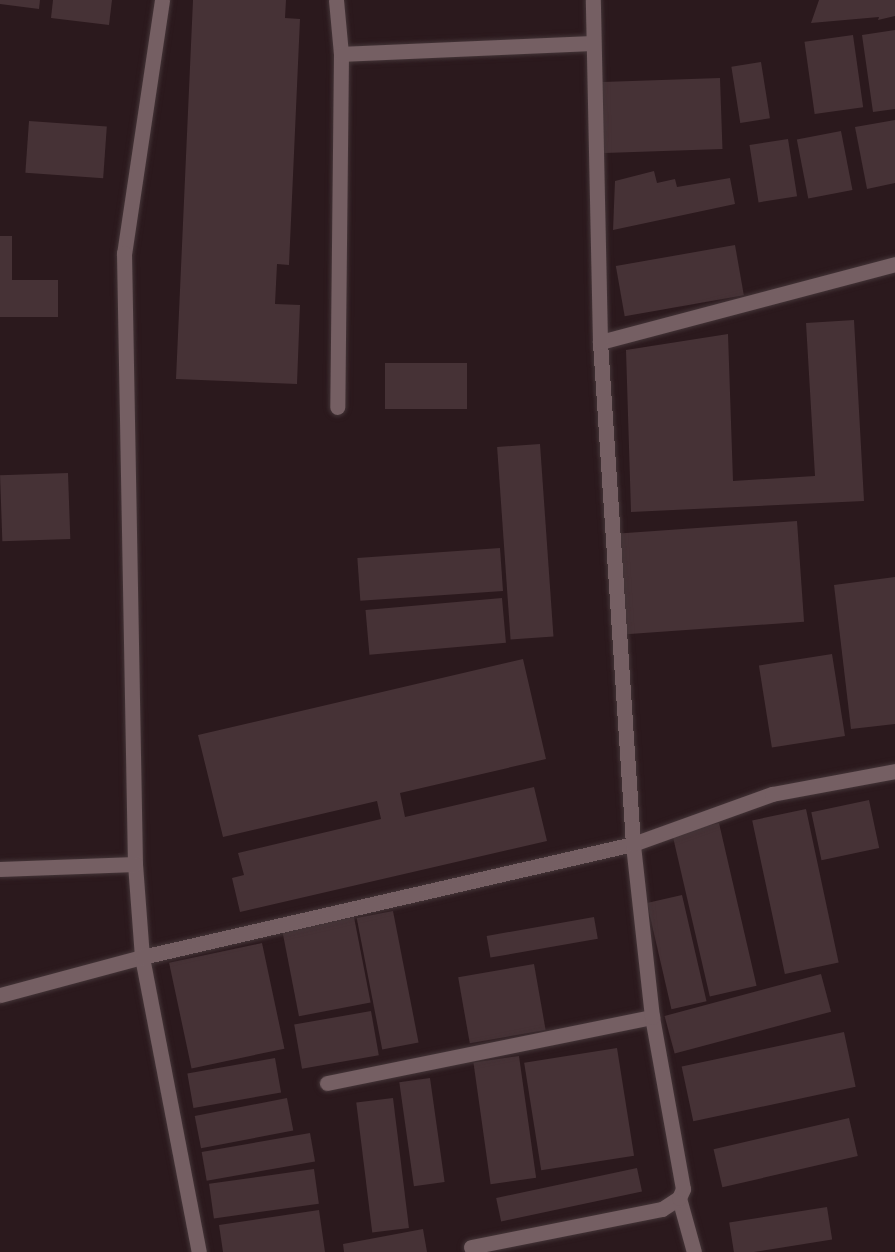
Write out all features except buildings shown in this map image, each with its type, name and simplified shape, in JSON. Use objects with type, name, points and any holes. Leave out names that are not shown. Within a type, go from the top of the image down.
[{"type":"street","points":[[162,0],[124,253],[135,864],[142,957],[200,1252]]},
{"type":"street","points":[[336,0],[341,54],[337,407]]},
{"type":"street","points":[[471,1246],[662,1209],[679,1198],[683,1189],[652,1017],[633,844],[600,342],[591,42],[593,0]]},
{"type":"street","points":[[341,54],[591,42]]},
{"type":"street","points":[[600,342],[895,264]]},
{"type":"street","points":[[0,995],[142,957],[633,844],[772,794],[895,771]]},
{"type":"street","points":[[0,869],[135,864]]},
{"type":"street","points":[[327,1083],[652,1017]]},
{"type":"street","points":[[679,1198],[694,1252]]}]
